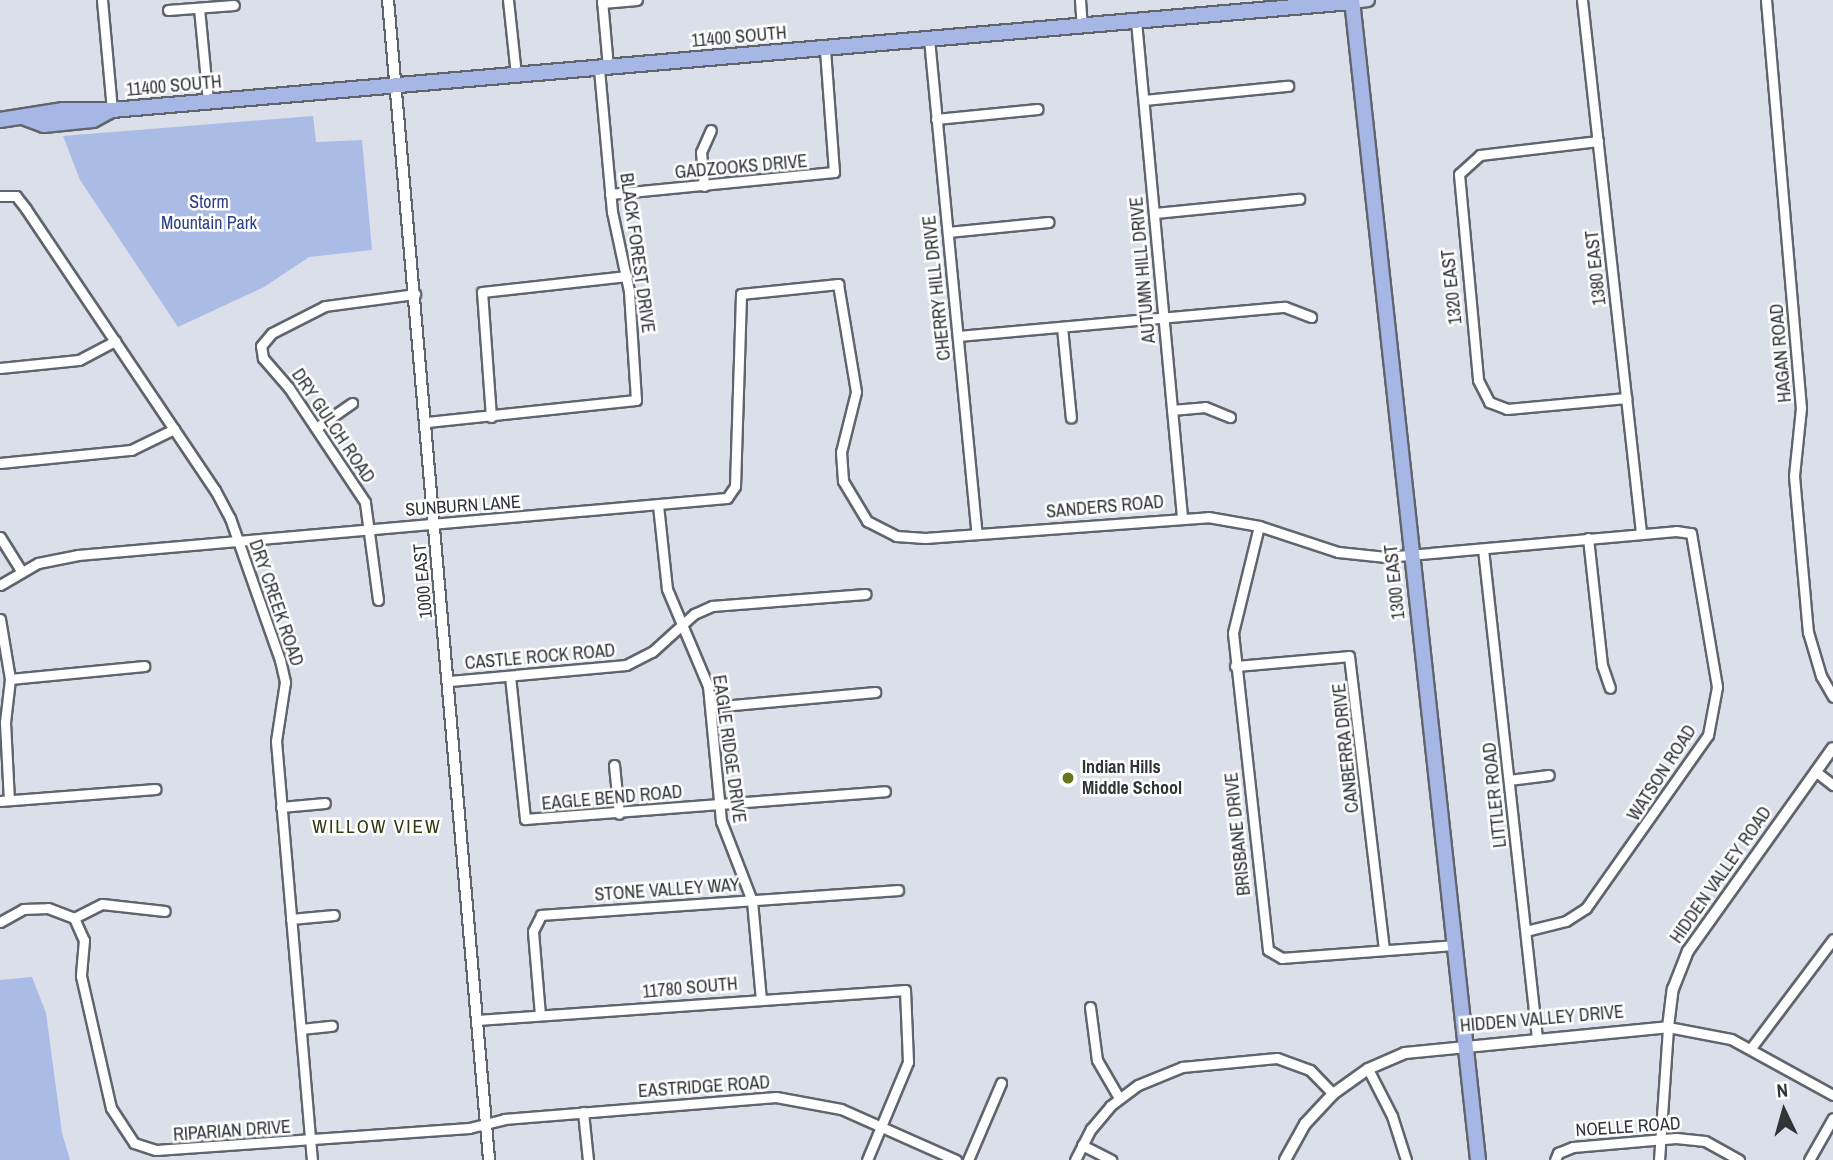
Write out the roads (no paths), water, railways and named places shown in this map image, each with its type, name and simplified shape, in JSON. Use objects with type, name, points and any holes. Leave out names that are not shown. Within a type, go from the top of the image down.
[{"type":"main road","name":"11400 SOUTH","points":[[0,120],[63,110],[112,110],[208,102],[1368,0]]},
{"type":"main road","name":"1300 EAST","points":[[1352,1],[1478,1160]]},
{"type":"street","points":[[102,0],[112,110]]},
{"type":"street","name":"1000 EAST","points":[[387,0],[450,681],[489,1160]]},
{"type":"street","points":[[509,0],[516,75]]},
{"type":"street","points":[[602,2],[637,0]]},
{"type":"street","points":[[1080,0],[1082,26]]},
{"type":"street","name":"1380 EAST","points":[[1582,0],[1640,533]]},
{"type":"street","name":"HAGAN ROAD","points":[[1766,0],[1801,408],[1794,476],[1808,632],[1812,655],[1833,697]]},
{"type":"street","name":"BLACK FOREST DRIVE","points":[[426,422],[636,400],[627,276],[610,194],[602,2]]},
{"type":"street","points":[[168,10],[234,5]]},
{"type":"street","points":[[199,8],[208,102]]},
{"type":"street","name":"AUTUMN HILL DRIVE","points":[[1136,21],[1182,517]]},
{"type":"street","name":"CHERRY HILL DRIVE","points":[[929,39],[978,533]]},
{"type":"street","name":"GADZOOKS DRIVE","points":[[610,194],[834,172],[825,48]]},
{"type":"street","points":[[1144,100],[1288,86]]},
{"type":"street","points":[[936,119],[1038,109]]},
{"type":"street","points":[[704,186],[701,152],[711,130]]},
{"type":"street","name":"1320 EAST","points":[[1598,141],[1486,153],[1468,161],[1459,174],[1457,192],[1476,367],[1480,388],[1496,407],[1518,410],[1626,398]]},
{"type":"street","name":"DRY CREEK ROAD","points":[[0,196],[16,196],[21,202],[223,503],[284,671],[285,693],[275,731],[312,1160]]},
{"type":"street","points":[[1155,213],[1299,199]]},
{"type":"street","points":[[948,232],[1049,222]]},
{"type":"street","points":[[491,417],[482,292],[627,276]]},
{"type":"street","name":"SANDERS ROAD","points":[[741,294],[838,284],[856,392],[841,452],[848,496],[867,521],[896,536],[978,533],[1182,517],[1259,526],[1338,552],[1411,556],[1640,533],[1691,533]]},
{"type":"street","name":"DRY GULCH ROAD","points":[[378,600],[371,529],[365,502],[316,428],[263,358],[261,346],[265,338],[325,306],[415,294]]},
{"type":"street","name":"SUNBURN LANE","points":[[0,585],[21,571],[58,557],[722,499],[734,491],[741,294]]},
{"type":"street","points":[[958,336],[1285,307],[1311,317]]},
{"type":"street","points":[[1062,327],[1071,418]]},
{"type":"street","points":[[0,368],[79,360],[115,341]]},
{"type":"street","points":[[316,428],[352,403]]},
{"type":"street","points":[[1172,410],[1205,407],[1230,417]]},
{"type":"street","points":[[0,463],[131,450],[174,429]]},
{"type":"street","name":"EAGLE RIDGE DRIVE","points":[[658,505],[666,582],[703,668],[711,707],[720,805],[726,836],[752,901],[761,999]]},
{"type":"street","name":"BRISBANE DRIVE","points":[[1259,526],[1234,614],[1235,666],[1268,950],[1282,958],[1456,945]]},
{"type":"street","name":"WATSON ROAD","points":[[1526,931],[1566,921],[1586,908],[1708,735],[1717,687],[1691,533]]},
{"type":"street","points":[[0,537],[21,571]]},
{"type":"street","points":[[1588,538],[1602,665],[1610,688]]},
{"type":"street","name":"LITTLER ROAD","points":[[1483,548],[1537,1037]]},
{"type":"street","name":"CASTLE ROCK ROAD","points":[[450,681],[626,665],[652,652],[682,624],[712,606],[866,594]]},
{"type":"street","points":[[0,619],[10,679],[5,722],[5,801],[156,789]]},
{"type":"street","name":"CANBERRA DRIVE","points":[[1235,666],[1349,656],[1384,950]]},
{"type":"street","points":[[10,679],[144,666]]},
{"type":"street","name":"EAGLE BEND ROAD","points":[[510,676],[525,819],[886,792]]},
{"type":"street","points":[[711,707],[875,692]]},
{"type":"street","name":"HIDDEN VALLEY ROAD","points":[[1659,1160],[1658,1139],[1673,989],[1688,951],[1833,748]]},
{"type":"street","points":[[614,765],[619,814]]},
{"type":"street","points":[[1815,771],[1833,785]]},
{"type":"street","points":[[1509,780],[1549,775]]},
{"type":"street","points":[[281,807],[324,803]]},
{"type":"street","name":"STONE VALLEY WAY","points":[[540,1015],[536,918],[898,890]]},
{"type":"street","points":[[0,922],[23,909],[48,908],[74,918],[102,904],[165,911]]},
{"type":"street","points":[[292,919],[334,915]]},
{"type":"street","name":"RIPARIAN DRIVE","points":[[74,918],[84,940],[81,976],[111,1108],[134,1143],[179,1152],[486,1123]]},
{"type":"street","points":[[1751,1048],[1833,939]]},
{"type":"street","name":"11780 SOUTH","points":[[478,1020],[905,990],[908,1062],[882,1127]]},
{"type":"street","points":[[1090,1007],[1097,1060],[1119,1098]]},
{"type":"street","points":[[301,1029],[332,1026]]},
{"type":"street","name":"HIDDEN VALLEY DRIVE","points":[[1285,1160],[1305,1124],[1333,1094],[1368,1069],[1417,1050],[1467,1044],[1668,1027],[1710,1032],[1751,1048],[1833,1095]]},
{"type":"street","points":[[1075,1160],[1082,1145],[1119,1098],[1148,1080],[1182,1067],[1266,1058],[1298,1064],[1333,1094]]},
{"type":"street","points":[[1368,1069],[1392,1116],[1406,1160]]},
{"type":"street","points":[[968,1160],[1001,1083]]},
{"type":"street","name":"EASTRIDGE ROAD","points":[[486,1123],[583,1112],[776,1097],[820,1103],[956,1160]]},
{"type":"street","points":[[583,1112],[588,1160]]},
{"type":"street","points":[[1809,1160],[1833,1118]]},
{"type":"street","points":[[867,1160],[882,1127]]},
{"type":"street","name":"NOELLE ROAD","points":[[1556,1156],[1573,1147],[1658,1139],[1705,1141],[1739,1160]]},
{"type":"street","points":[[1082,1145],[1111,1160]]},
{"type":"place","name":"Indian Hills Middle School","points":[[1068,778]]},
{"type":"district","name":"WILLOW VIEW","points":[[377,827]]},
{"type":"park label","name":"Storm Mountain Park","points":[[209,213]]}]
